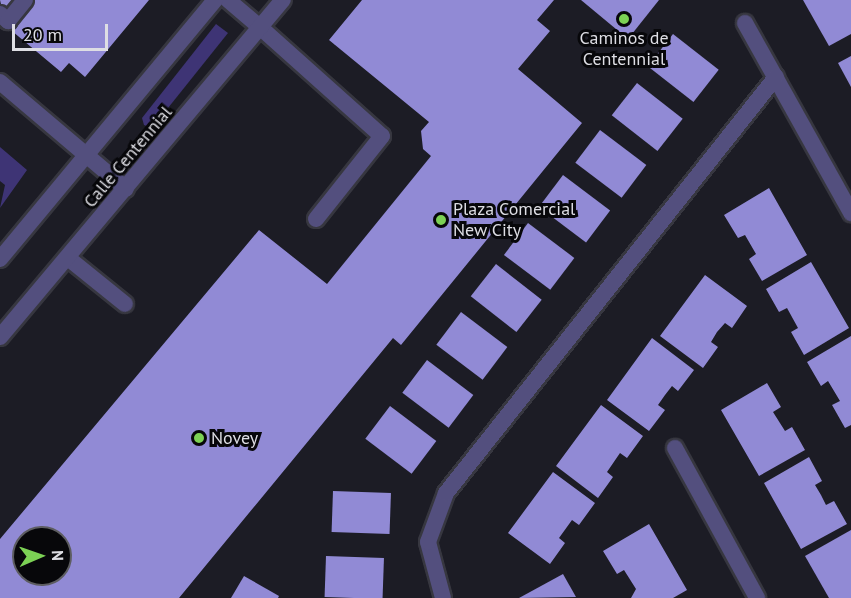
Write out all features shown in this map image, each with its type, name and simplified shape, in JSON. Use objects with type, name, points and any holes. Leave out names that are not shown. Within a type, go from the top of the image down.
[{"type":"street","points":[[0,14],[8,21],[25,0]]},
{"type":"street","name":"Calle Centennial","points":[[0,260],[214,0]]},
{"type":"street","points":[[228,0],[382,136],[316,219]]},
{"type":"street","name":"Calle Centennial","points":[[0,338],[284,0]]},
{"type":"street","points":[[745,23],[851,213]]},
{"type":"street","points":[[443,598],[428,542],[446,493],[776,77]]},
{"type":"street","points":[[0,82],[126,189]]},
{"type":"street","points":[[68,258],[125,304]]},
{"type":"street","points":[[675,448],[757,598]]},
{"type":"shaded area","points":[[216,24],[228,33],[152,128],[144,125],[142,118]]},
{"type":"shaded area","points":[[0,147],[27,170],[0,208],[5,185],[0,181]]},
{"type":"building","points":[[0,0],[149,0],[85,77],[69,63],[61,72],[6,26]]},
{"type":"building","points":[[362,0],[554,0],[537,20],[550,31],[518,69],[582,123],[401,345],[393,338],[179,598],[0,598],[0,539],[259,230],[327,284],[431,156],[423,149],[421,131],[429,122],[329,40]]},
{"type":"building","name":"Caminos de Centennial","points":[[581,0],[659,0],[628,39]]},
{"type":"building","points":[[803,0],[851,0],[851,34],[829,46]]},
{"type":"building","points":[[673,34],[719,70],[693,102],[648,66]]},
{"type":"building","points":[[851,56],[851,87],[838,63]]},
{"type":"building","points":[[637,83],[683,119],[657,151],[612,115]]},
{"type":"building","points":[[600,130],[646,165],[622,198],[575,163]]},
{"type":"building","points":[[563,175],[610,211],[586,242],[539,207]]},
{"type":"building","points":[[769,188],[807,255],[762,281],[749,259],[756,254],[745,235],[738,238],[724,215]]},
{"type":"building","points":[[528,223],[574,258],[550,290],[504,255]]},
{"type":"building","points":[[811,262],[849,328],[804,355],[791,332],[798,328],[787,308],[779,312],[766,289]]},
{"type":"building","points":[[496,264],[542,300],[516,332],[471,296]]},
{"type":"building","points":[[705,275],[747,306],[732,328],[725,323],[717,332],[711,342],[718,347],[703,368],[660,336]]},
{"type":"building","points":[[461,312],[507,347],[483,380],[436,345]]},
{"type":"building","points":[[851,336],[851,425],[845,428],[832,405],[840,401],[828,381],[821,386],[807,362]]},
{"type":"building","points":[[652,338],[694,370],[678,391],[672,386],[665,395],[658,405],[665,410],[649,431],[607,400]]},
{"type":"building","points":[[427,360],[473,395],[449,428],[402,393]]},
{"type":"building","points":[[767,383],[781,407],[773,412],[785,431],[792,427],[805,450],[759,476],[721,410]]},
{"type":"building","points":[[601,405],[643,436],[627,458],[620,453],[607,472],[613,477],[598,498],[556,466]]},
{"type":"building","points":[[390,406],[436,441],[412,474],[365,439]]},
{"type":"building","points":[[809,457],[822,481],[815,485],[826,505],[834,501],[847,524],[801,549],[764,483]]},
{"type":"building","points":[[553,472],[595,503],[579,525],[572,520],[559,538],[565,543],[550,564],[508,533]]},
{"type":"building","points":[[333,491],[391,493],[390,534],[332,532]]},
{"type":"building","points":[[649,524],[687,590],[673,598],[631,598],[636,589],[624,570],[617,574],[603,551]]},
{"type":"building","points":[[851,530],[851,598],[829,598],[805,556]]},
{"type":"building","points":[[326,556],[384,558],[383,598],[325,597]]},
{"type":"building","points":[[563,574],[576,597],[519,598]]},
{"type":"building","points":[[244,576],[279,596],[278,598],[231,598]]},
{"type":"place","name":"Caminos de Centennial","points":[[624,19]]},
{"type":"place","name":"Plaza Comercial New City","points":[[441,220]]},
{"type":"place","name":"Novey","points":[[199,438]]}]
